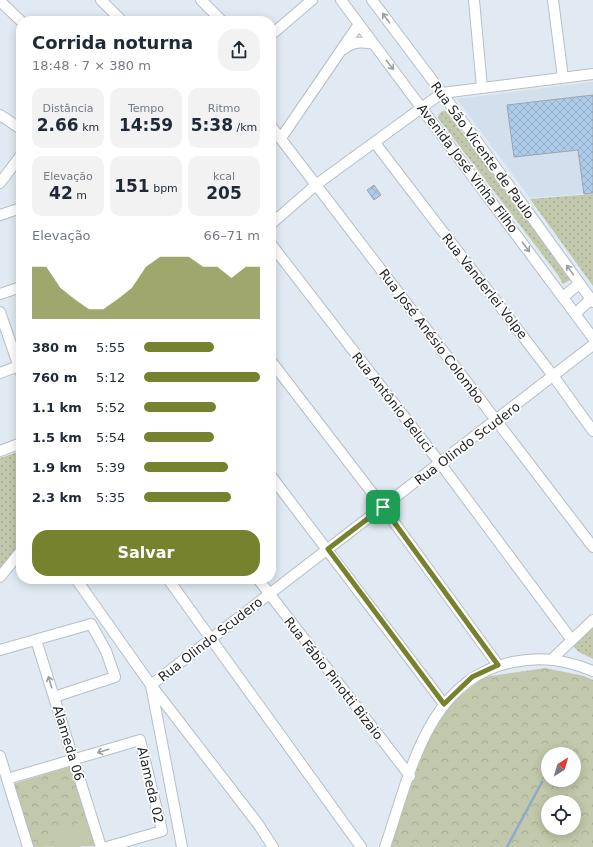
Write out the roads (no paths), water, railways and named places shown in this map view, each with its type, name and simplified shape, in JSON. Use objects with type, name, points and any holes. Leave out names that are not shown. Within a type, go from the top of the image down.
[{"type":"street","points":[[101,0],[117,16]]},
{"type":"street","points":[[201,0],[217,16]]},
{"type":"street","points":[[276,31],[312,0]]},
{"type":"street","name":"Avenida José Vinha Filho","points":[[341,0],[422,106],[593,338]]},
{"type":"street","name":"Rua São Vicente de Paulo","points":[[372,0],[442,93],[592,300]]},
{"type":"street","points":[[474,0],[482,88]]},
{"type":"street","points":[[553,0],[563,78]]},
{"type":"street","points":[[0,1],[16,17]]},
{"type":"street","points":[[281,138],[359,24]]},
{"type":"street","points":[[338,55],[348,46],[359,42],[374,44]]},
{"type":"street","points":[[276,220],[317,184],[375,143],[422,106],[442,93],[593,74]]},
{"type":"street","points":[[0,115],[16,126]]},
{"type":"street","name":"Rua José Anésio Colombo","points":[[276,132],[593,547]]},
{"type":"street","name":"Rua Vanderlei Volpe","points":[[375,143],[554,377],[593,431]]},
{"type":"street","points":[[0,183],[16,162]]},
{"type":"street","points":[[0,215],[16,210]]},
{"type":"street","name":"Rua Antônio Beluci","points":[[276,250],[440,463],[571,639]]},
{"type":"street","points":[[563,298],[580,284]]},
{"type":"street","points":[[0,294],[16,289]]},
{"type":"street","points":[[576,313],[592,300]]},
{"type":"street","points":[[0,312],[16,357]]},
{"type":"street","name":"Rua Olindo Scudero","points":[[151,685],[268,593],[328,549],[593,346]]},
{"type":"street","points":[[276,368],[383,507],[498,665]]},
{"type":"street","points":[[0,373],[16,369]]},
{"type":"street","points":[[0,451],[16,445]]},
{"type":"street","points":[[276,482],[328,549],[444,704]]},
{"type":"street","points":[[0,577],[16,557]]},
{"type":"street","points":[[80,584],[151,685],[258,824],[273,847]]},
{"type":"street","points":[[172,584],[361,847]]},
{"type":"street","name":"Rua Fábio Pinotti Bizaio","points":[[262,584],[410,776]]},
{"type":"street","points":[[552,659],[571,639],[593,620]]},
{"type":"street","points":[[0,650],[91,624],[106,651],[115,677],[54,697]]},
{"type":"street","name":"Alameda 06","points":[[36,640],[101,847]]},
{"type":"street","points":[[386,847],[427,731],[444,704],[472,677],[498,665],[517,661],[552,659],[574,663],[593,671]]},
{"type":"street","points":[[151,685],[182,847]]},
{"type":"street","name":"Alameda 02","points":[[74,759],[140,740],[162,831],[107,847]]},
{"type":"street","points":[[0,756],[28,847]]},
{"type":"street","points":[[6,779],[74,759]]},
{"type":"waterway","points":[[507,847],[541,784]]}]
